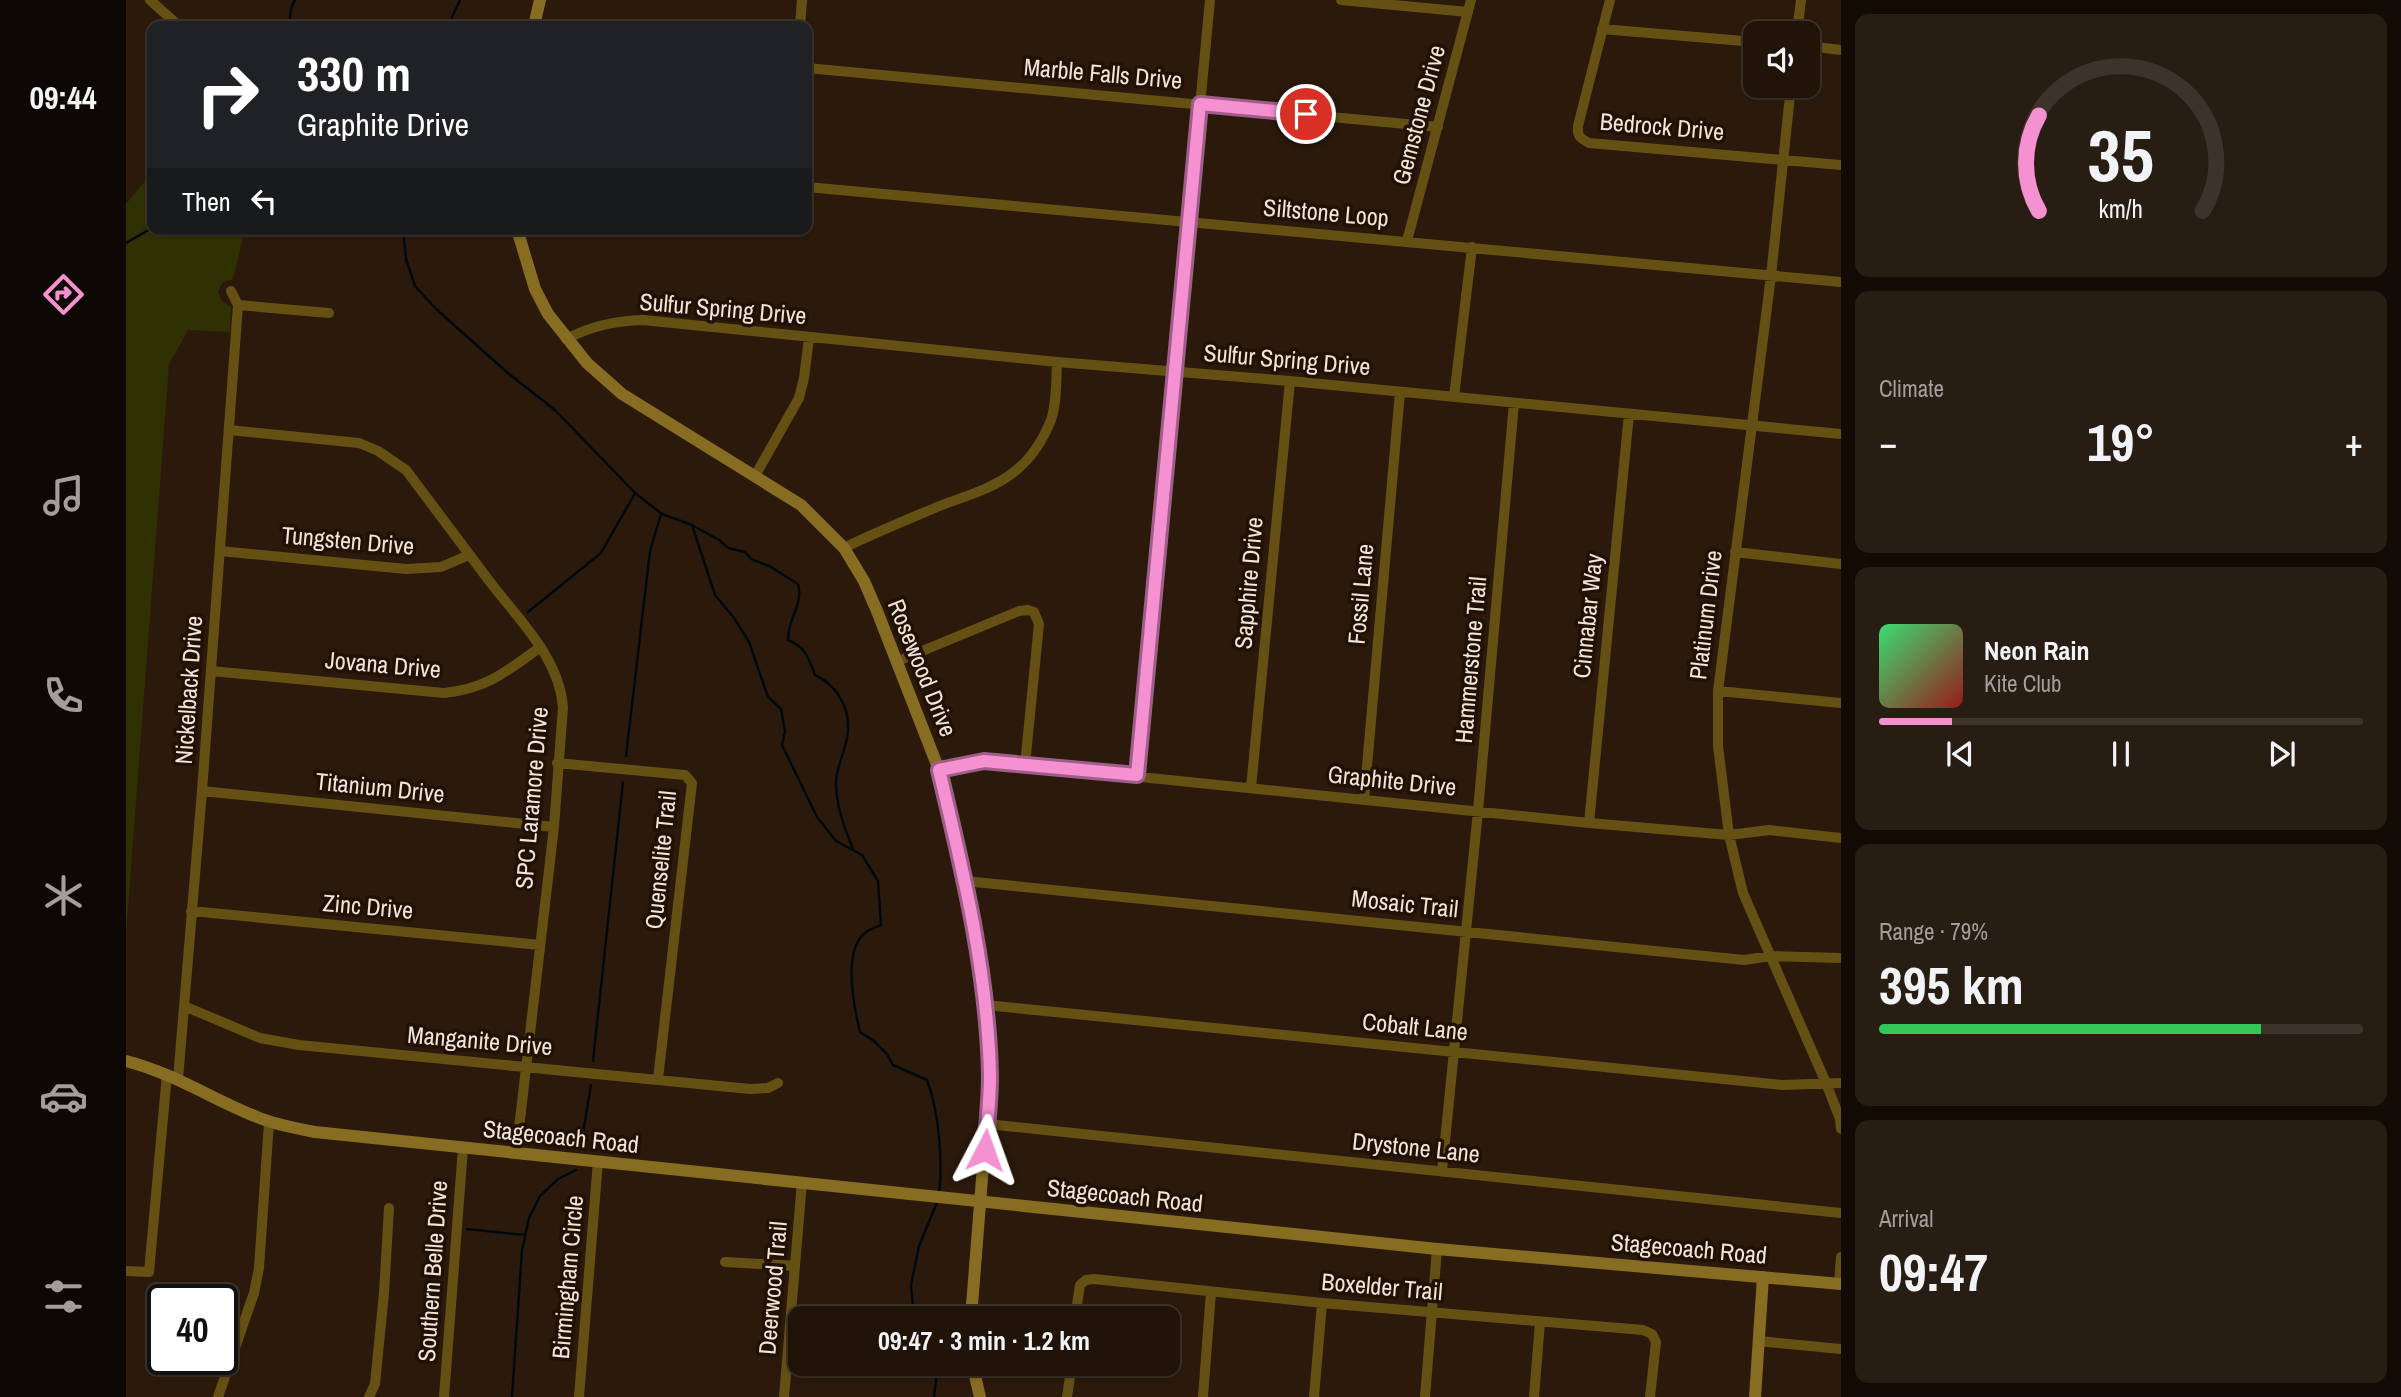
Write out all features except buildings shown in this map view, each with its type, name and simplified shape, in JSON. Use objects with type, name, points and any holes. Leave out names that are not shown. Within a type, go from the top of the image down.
[{"type":"street","points":[[150,0],[173,21]]},
{"type":"street","points":[[535,21],[540,0]]},
{"type":"street","points":[[800,21],[802,0]]},
{"type":"street","points":[[1137,775],[1210,0]]},
{"type":"street","points":[[1341,0],[1468,12]]},
{"type":"street","name":"Gemstone Drive","points":[[1407,241],[1471,0]]},
{"type":"street","name":"Bedrock Drive","points":[[1610,0],[1578,126],[1581,139],[1589,142],[1841,165]]},
{"type":"street","points":[[1798,21],[1801,0]]},
{"type":"street","points":[[1602,29],[1743,41]]},
{"type":"street","points":[[1820,47],[1841,50]]},
{"type":"street","name":"Marble Falls Drive","points":[[812,68],[1438,127]]},
{"type":"street","name":"Platinum Drive","points":[[1790,98],[1771,275],[1718,691],[1718,746],[1729,835],[1743,893],[1826,1083],[1840,1119],[1841,1129]]},
{"type":"street","name":"Siltstone Loop","points":[[812,187],[1841,282]]},
{"type":"street","name":"Rosewood Drive","points":[[519,235],[535,289],[548,314],[566,339],[602,378],[622,394],[801,505],[844,548],[864,581],[898,661],[939,770],[965,881],[985,1005],[990,1077],[972,1306]]},
{"type":"street","points":[[1454,397],[1472,247]]},
{"type":"street","points":[[231,291],[238,305],[329,313]]},
{"type":"street","name":"Nickelback Drive","points":[[126,1271],[149,1272],[172,1076],[184,1006],[238,305]]},
{"type":"street","name":"Sulfur Spring Drive","points":[[566,339],[589,328],[615,321],[643,320],[1057,362],[1400,391],[1841,434]]},
{"type":"street","points":[[755,476],[799,398],[808,338]]},
{"type":"street","points":[[844,548],[885,528],[994,485],[1014,472],[1029,458],[1041,441],[1051,419],[1055,404],[1057,362]]},
{"type":"street","name":"Sapphire Drive","points":[[1251,788],[1290,381]]},
{"type":"street","name":"Fossil Lane","points":[[1364,800],[1400,391]]},
{"type":"street","name":"Hammerstone Trail","points":[[1442,1171],[1478,811],[1514,402]]},
{"type":"street","name":"Cinnabar Way","points":[[1590,823],[1629,414]]},
{"type":"street","name":"SPC Laramore Drive","points":[[229,430],[359,443],[378,451],[406,470],[534,636],[561,689],[554,827],[516,1153]]},
{"type":"street","name":"Tungsten Drive","points":[[220,551],[406,569],[441,568],[469,555]]},
{"type":"street","points":[[1735,552],[1841,564]]},
{"type":"street","points":[[898,661],[1019,611],[1034,612],[1039,624],[1025,765]]},
{"type":"street","name":"Jovana Drive","points":[[211,671],[444,693],[475,688],[492,680],[539,648]]},
{"type":"street","points":[[1718,691],[1841,703]]},
{"type":"street","name":"Graphite Drive","points":[[939,770],[984,761],[1590,823],[1729,835],[1769,830],[1841,838]]},
{"type":"street","name":"Quenselite Trail","points":[[557,763],[685,775],[692,783],[658,1079]]},
{"type":"street","name":"Titanium Drive","points":[[202,791],[554,827]]},
{"type":"street","name":"Mosaic Trail","points":[[965,881],[1744,960],[1771,956],[1841,958]]},
{"type":"street","name":"Zinc Drive","points":[[191,911],[540,944]]},
{"type":"street","name":"Cobalt Lane","points":[[985,1005],[1783,1085],[1841,1083]]},
{"type":"street","name":"Manganite Drive","points":[[184,1006],[275,1042],[750,1089],[768,1088],[778,1083]]},
{"type":"street","name":"Stagecoach Road","points":[[126,1061],[172,1076],[270,1122],[315,1132],[1437,1249],[1840,1284]]},
{"type":"street","points":[[218,1397],[254,1293],[259,1268],[270,1122]]},
{"type":"street","name":"Drystone Lane","points":[[987,1124],[1841,1213]]},
{"type":"street","name":"Southern Belle Drive","points":[[444,1397],[463,1148]]},
{"type":"street","name":"Birmingham Circle","points":[[579,1397],[598,1161]]},
{"type":"street","name":"Deerwood Trail","points":[[785,1397],[802,1182]]},
{"type":"street","points":[[369,1397],[375,1384],[389,1208]]},
{"type":"street","points":[[1425,1397],[1437,1249]]},
{"type":"street","points":[[1840,1284],[1841,1257]]},
{"type":"street","points":[[725,1262],[795,1266]]},
{"type":"street","points":[[1755,1397],[1763,1277]]},
{"type":"street","name":"Boxelder Trail","points":[[1076,1306],[1077,1292],[1086,1280],[1643,1330],[1652,1334],[1656,1342],[1650,1397]]},
{"type":"street","points":[[1203,1397],[1211,1292]]},
{"type":"street","points":[[1314,1397],[1322,1303]]},
{"type":"street","points":[[1534,1397],[1540,1322]]},
{"type":"street","points":[[1758,1341],[1841,1349]]},
{"type":"street","points":[[975,1376],[980,1397]]},
{"type":"street","points":[[1067,1397],[1070,1376]]},
{"type":"shaded area","points":[[147,179],[147,235],[244,235],[233,279],[223,282],[218,291],[221,300],[231,307],[230,332],[188,330],[169,364],[126,934],[126,204]]},
{"type":"waterway","points":[[290,21],[295,0]]},
{"type":"waterway","points":[[450,21],[460,0]]},
{"type":"waterway","points":[[126,243],[147,231]]},
{"type":"waterway","points":[[404,235],[406,259],[415,286],[436,309],[509,374],[555,410],[635,493],[662,514],[692,525],[715,595],[749,642],[768,697],[781,709],[785,731],[782,745],[817,817],[836,841],[862,855],[878,881],[881,925],[866,932],[854,952],[852,979],[855,1008],[860,1032],[874,1041],[887,1054],[893,1065],[927,1080],[939,1137],[939,1194]]},
{"type":"waterway","points":[[528,612],[601,553],[635,493]]},
{"type":"waterway","points":[[626,756],[650,551],[661,514]]},
{"type":"waterway","points":[[692,525],[728,548],[745,552],[751,559],[771,567],[798,584],[799,598],[788,640],[803,650],[815,675],[831,686],[845,710],[847,738],[836,786],[844,826],[853,849]]},
{"type":"waterway","points":[[593,1061],[623,782]]},
{"type":"waterway","points":[[581,1145],[591,1085]]},
{"type":"waterway","points":[[512,1397],[522,1250],[529,1218],[540,1196],[558,1179],[576,1170]]},
{"type":"waterway","points":[[913,1306],[911,1285],[919,1246],[938,1200]]},
{"type":"waterway","points":[[467,1229],[525,1235]]},
{"type":"waterway","points":[[934,1397],[936,1376]]},
{"type":"route","points":[[985,1150],[990,1077],[985,1005],[965,881],[939,770],[984,761],[1137,775],[1200,104],[1306,114]]}]
